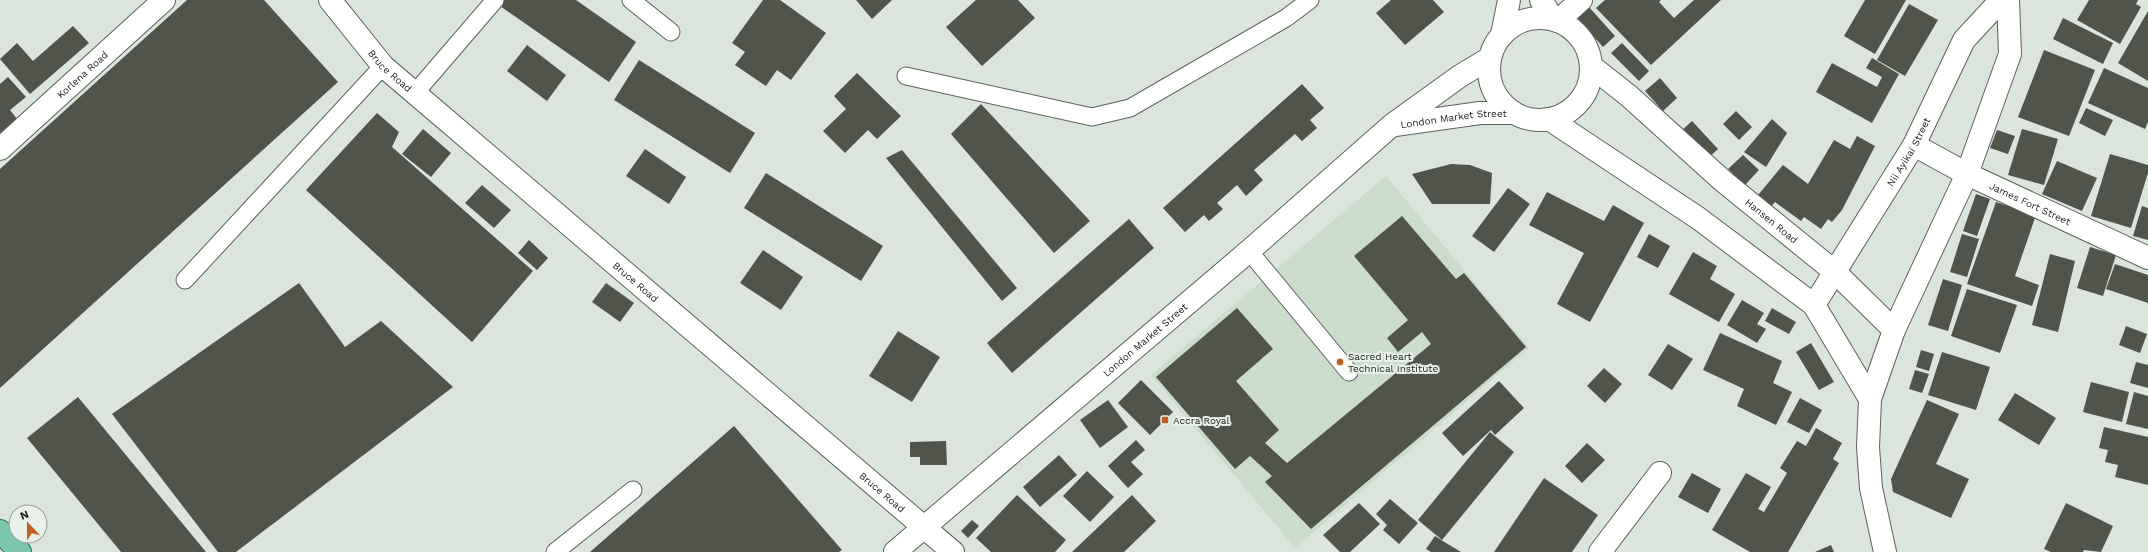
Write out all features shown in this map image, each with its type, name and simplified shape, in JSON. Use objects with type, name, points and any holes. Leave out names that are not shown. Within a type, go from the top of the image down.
[{"type":"main road","points":[[0,531],[20,552]]},
{"type":"street","name":"Korlena Road","points":[[0,149],[164,0]]},
{"type":"street","name":"Bruce Road","points":[[330,0],[383,66],[953,552]]},
{"type":"street","points":[[1502,35],[1516,24],[1534,18],[1555,20],[1575,31],[1586,47],[1591,66],[1589,84],[1580,100],[1567,112],[1549,119],[1525,118],[1514,113],[1498,99],[1489,79],[1490,58],[1502,35],[1509,0]]},
{"type":"street","points":[[1541,0],[1555,20]]},
{"type":"street","points":[[1555,20],[1581,0]]},
{"type":"street","name":"Nii Ayikai Street","points":[[1814,305],[1914,145],[1964,40],[2001,0]]},
{"type":"street","points":[[1885,552],[1871,488],[1868,447],[1870,400],[1894,330],[1967,174],[2010,54],[2008,0]]},
{"type":"street","name":"London Market Street","points":[[895,552],[1249,251],[1392,125],[1460,76],[1490,58]]},
{"type":"street","name":"Hansen Road","points":[[1591,66],[1629,96],[1723,182],[1835,272],[1894,330]]},
{"type":"street","name":"London Market Street","points":[[1392,125],[1480,113],[1514,113]]},
{"type":"street","points":[[1549,119],[1698,218],[1814,305],[1870,400]]},
{"type":"street","name":"James Fort Street","points":[[1914,145],[1967,174],[2148,258]]},
{"type":"street","points":[[1600,552],[1660,473]]},
{"type":"lane","points":[[415,93],[495,0]]},
{"type":"lane","points":[[630,0],[671,32]]},
{"type":"lane","points":[[906,76],[1092,117],[1130,108],[1286,18],[1310,0]]},
{"type":"lane","points":[[185,280],[383,66]]},
{"type":"lane","points":[[1249,251],[1349,372]]},
{"type":"lane","points":[[555,552],[633,490]]},
{"type":"shaded area","name":"Sacred Heart Technical Institute","points":[[1386,176],[1529,348],[1295,548],[1151,375]]},
{"type":"building","points":[[187,0],[264,0],[338,82],[0,388],[0,169]]},
{"type":"building","points":[[504,0],[576,0],[636,42],[609,82],[500,6]]},
{"type":"building","points":[[763,0],[780,0],[826,33],[791,80],[777,70],[766,86],[735,65],[745,52],[732,43]]},
{"type":"building","points":[[856,0],[892,0],[872,19]]},
{"type":"building","points":[[976,0],[1018,0],[1035,18],[982,66],[946,27]]},
{"type":"building","points":[[1391,0],[1433,0],[1444,12],[1405,45],[1376,13]]},
{"type":"building","points":[[1605,0],[1661,0],[1659,2],[1674,18],[1694,0],[1721,0],[1651,65],[1596,8]]},
{"type":"building","points":[[1865,0],[1906,0],[1875,54],[1844,36]]},
{"type":"building","points":[[2089,0],[2138,0],[2136,4],[2141,7],[2120,44],[2077,20]]},
{"type":"building","points":[[1909,4],[1938,20],[1905,76],[1877,60]]},
{"type":"building","points":[[1589,7],[1615,36],[1603,47],[1577,18]]},
{"type":"building","points":[[2148,11],[2148,81],[2118,63]]},
{"type":"building","points":[[2063,18],[2113,43],[2103,64],[2053,39]]},
{"type":"building","points":[[73,26],[89,43],[30,94],[0,59],[17,43],[33,61]]},
{"type":"building","points":[[1622,43],[1649,71],[1639,81],[1611,53]]},
{"type":"building","points":[[527,45],[566,75],[547,101],[507,71]]},
{"type":"building","points":[[2044,50],[2095,70],[2069,136],[2018,117]]},
{"type":"building","points":[[1872,58],[1899,74],[1872,123],[1816,92],[1832,63],[1877,87],[1882,77],[1866,68]]},
{"type":"building","points":[[639,60],[755,133],[730,173],[614,100]]},
{"type":"building","points":[[2104,68],[2148,88],[2148,122],[2145,129],[2088,103]]},
{"type":"building","points":[[857,73],[901,116],[877,139],[868,130],[845,153],[823,131],[846,109],[834,96]]},
{"type":"building","points":[[8,77],[26,97],[10,110],[17,119],[0,133],[0,84]]},
{"type":"building","points":[[1660,78],[1677,98],[1663,111],[1645,91]]},
{"type":"building","points":[[1302,84],[1324,108],[1310,120],[1317,128],[1302,141],[1295,134],[1254,170],[1263,180],[1246,196],[1237,185],[1217,203],[1223,209],[1209,221],[1204,215],[1185,232],[1163,208]]},
{"type":"building","points":[[981,104],[1090,221],[1054,253],[951,134]]},
{"type":"building","points":[[2086,108],[2113,120],[2105,136],[2079,123]]},
{"type":"building","points":[[1736,111],[1752,127],[1739,140],[1723,124]]},
{"type":"building","points":[[377,113],[399,132],[392,147],[533,271],[472,342],[306,190]]},
{"type":"building","points":[[1772,119],[1787,133],[1766,167],[1744,152]]},
{"type":"building","points":[[1692,121],[1718,149],[1707,159],[1680,132]]},
{"type":"building","points":[[423,129],[451,153],[431,177],[402,154]]},
{"type":"building","points":[[2022,129],[2058,139],[2044,185],[2008,175]]},
{"type":"building","points":[[1997,130],[2015,136],[2008,154],[1990,148]]},
{"type":"building","points":[[1857,136],[1875,146],[1842,210],[1832,222],[1828,219],[1821,229],[1804,217],[1801,221],[1775,202],[1767,211],[1754,200],[1783,165],[1808,184],[1834,140],[1850,149]]},
{"type":"building","points":[[645,149],[686,177],[669,204],[626,176]]},
{"type":"building","points":[[902,150],[1017,288],[1002,301],[886,158]]},
{"type":"building","points":[[2110,154],[2148,165],[2148,173],[2131,228],[2091,216]]},
{"type":"building","points":[[1743,155],[1759,170],[1745,185],[1728,169]]},
{"type":"building","points":[[2057,161],[2097,178],[2082,211],[2042,194]]},
{"type":"building","points":[[1451,164],[1470,165],[1492,173],[1490,204],[1432,204],[1412,174]]},
{"type":"building","points":[[766,173],[883,246],[861,281],[744,208]]},
{"type":"building","points":[[482,185],[511,210],[494,228],[465,203]]},
{"type":"building","points":[[1508,188],[1530,204],[1494,252],[1472,236]]},
{"type":"building","points":[[1547,192],[1604,221],[1613,205],[1644,223],[1590,322],[1557,304],[1584,253],[1529,225]]},
{"type":"building","points":[[1976,194],[1990,199],[1977,236],[1963,231]]},
{"type":"building","points":[[1996,202],[2036,215],[2015,276],[2039,285],[2032,306],[1967,284]]},
{"type":"building","points":[[2142,206],[2148,208],[2148,240],[2133,236]]},
{"type":"building","points":[[1402,216],[1456,279],[1464,273],[1526,347],[1311,529],[1265,482],[1272,476],[1250,456],[1235,469],[1156,377],[1237,308],[1273,349],[1236,381],[1279,430],[1265,443],[1287,463],[1431,344],[1422,332],[1398,352],[1387,338],[1408,320],[1354,256]]},
{"type":"building","points":[[1129,219],[1154,248],[1012,373],[987,343]]},
{"type":"building","points":[[1649,234],[1670,246],[1658,268],[1637,257]]},
{"type":"building","points":[[1962,234],[1979,239],[1967,277],[1950,272]]},
{"type":"building","points":[[529,240],[548,258],[537,270],[518,253]]},
{"type":"building","points":[[2090,247],[2116,255],[2103,296],[2077,288]]},
{"type":"building","points":[[763,250],[803,277],[781,310],[740,283]]},
{"type":"building","points":[[1693,252],[1717,266],[1710,279],[1735,294],[1719,322],[1669,294]]},
{"type":"building","points":[[2050,254],[2075,261],[2058,332],[2032,325]]},
{"type":"building","points":[[2115,264],[2148,275],[2148,303],[2106,289]]},
{"type":"building","points":[[1943,279],[1962,285],[1948,331],[1928,325]]},
{"type":"building","points":[[299,283],[345,347],[381,321],[453,387],[236,552],[218,552],[112,414]]},
{"type":"building","points":[[606,283],[634,303],[620,322],[592,302]]},
{"type":"building","points":[[1967,289],[2017,305],[2000,353],[1951,336]]},
{"type":"building","points":[[1742,300],[1764,313],[1757,324],[1766,329],[1757,343],[1727,325]]},
{"type":"building","points":[[1772,308],[1796,322],[1789,334],[1765,321]]},
{"type":"building","points":[[2126,326],[2147,334],[2140,353],[2119,345]]},
{"type":"building","points":[[898,331],[940,357],[912,402],[869,376]]},
{"type":"building","points":[[1720,333],[1782,361],[1773,383],[1792,392],[1776,425],[1737,406],[1744,389],[1703,370]]},
{"type":"building","points":[[1811,343],[1834,382],[1819,390],[1796,352]]},
{"type":"building","points":[[1668,344],[1693,359],[1672,390],[1648,375]]},
{"type":"building","points":[[1921,350],[1934,354],[1929,371],[1916,367]]},
{"type":"building","points":[[1942,352],[1990,367],[1976,410],[1928,395]]},
{"type":"building","points":[[2136,362],[2148,365],[2148,388],[2130,383]]},
{"type":"building","points":[[1604,368],[1622,384],[1605,403],[1587,386]]},
{"type":"building","points":[[1915,370],[1929,374],[1922,393],[1909,389]]},
{"type":"building","points":[[1141,380],[1173,412],[1150,435],[1118,403]]},
{"type":"building","points":[[1499,381],[1524,408],[1495,435],[1491,430],[1463,456],[1442,433]]},
{"type":"building","points":[[2091,382],[2129,392],[2122,422],[2083,412]]},
{"type":"building","points":[[2134,392],[2148,396],[2148,429],[2126,424]]},
{"type":"building","points":[[2015,393],[2056,418],[2039,445],[1998,420]]},
{"type":"building","points":[[78,397],[206,552],[121,552],[27,438]]},
{"type":"building","points":[[1800,398],[1822,410],[1809,433],[1787,422]]},
{"type":"building","points":[[1108,400],[1128,427],[1100,448],[1080,420]]},
{"type":"building","points":[[1927,400],[1959,414],[1936,464],[1969,479],[1951,518],[1893,492],[1891,479]]},
{"type":"building","points":[[734,426],[842,550],[839,552],[590,552]]},
{"type":"building","points":[[2104,427],[2148,437],[2148,485],[2115,477],[2118,465],[2105,462],[2108,450],[2099,448]]},
{"type":"building","points":[[1816,428],[1842,443],[1833,459],[1839,463],[1788,552],[1750,552],[1712,530],[1746,473],[1771,487],[1758,509],[1764,512],[1787,473],[1780,468],[1797,441],[1806,446]]},
{"type":"building","points":[[1490,432],[1514,452],[1442,540],[1418,520]]},
{"type":"building","points":[[1136,440],[1145,450],[1131,462],[1143,474],[1128,488],[1108,466]]},
{"type":"building","points":[[946,441],[947,465],[920,465],[920,457],[910,457],[910,442]]},
{"type":"building","points":[[1587,443],[1605,460],[1582,483],[1565,466]]},
{"type":"building","points":[[1059,455],[1077,475],[1040,507],[1023,487]]},
{"type":"building","points":[[1087,471],[1114,497],[1090,522],[1063,496]]},
{"type":"building","points":[[1692,473],[1721,489],[1708,513],[1678,497]]},
{"type":"building","points":[[1544,478],[1598,515],[1572,552],[1494,552]]},
{"type":"building","points":[[1017,495],[1066,540],[1055,552],[991,552],[976,538]]},
{"type":"building","points":[[1132,495],[1156,521],[1124,552],[1072,552]]},
{"type":"building","points":[[1390,499],[1418,523],[1399,544],[1383,530],[1387,525],[1376,514]]},
{"type":"building","points":[[1359,503],[1380,524],[1350,552],[1340,552],[1323,535]]},
{"type":"building","points":[[2066,503],[2113,526],[2101,552],[2084,550],[2083,552],[2051,552],[2044,549]]},
{"type":"building","points":[[972,520],[979,526],[968,538],[961,531]]},
{"type":"building","points":[[1435,536],[1461,552],[1431,552],[1426,549]]},
{"type":"building","points":[[1831,545],[1834,552],[1815,552]]},
{"type":"place","name":"Sacred Heart Technical Institute","points":[[1340,362]]},
{"type":"place","name":"Accra Royal","points":[[1165,420]]}]
